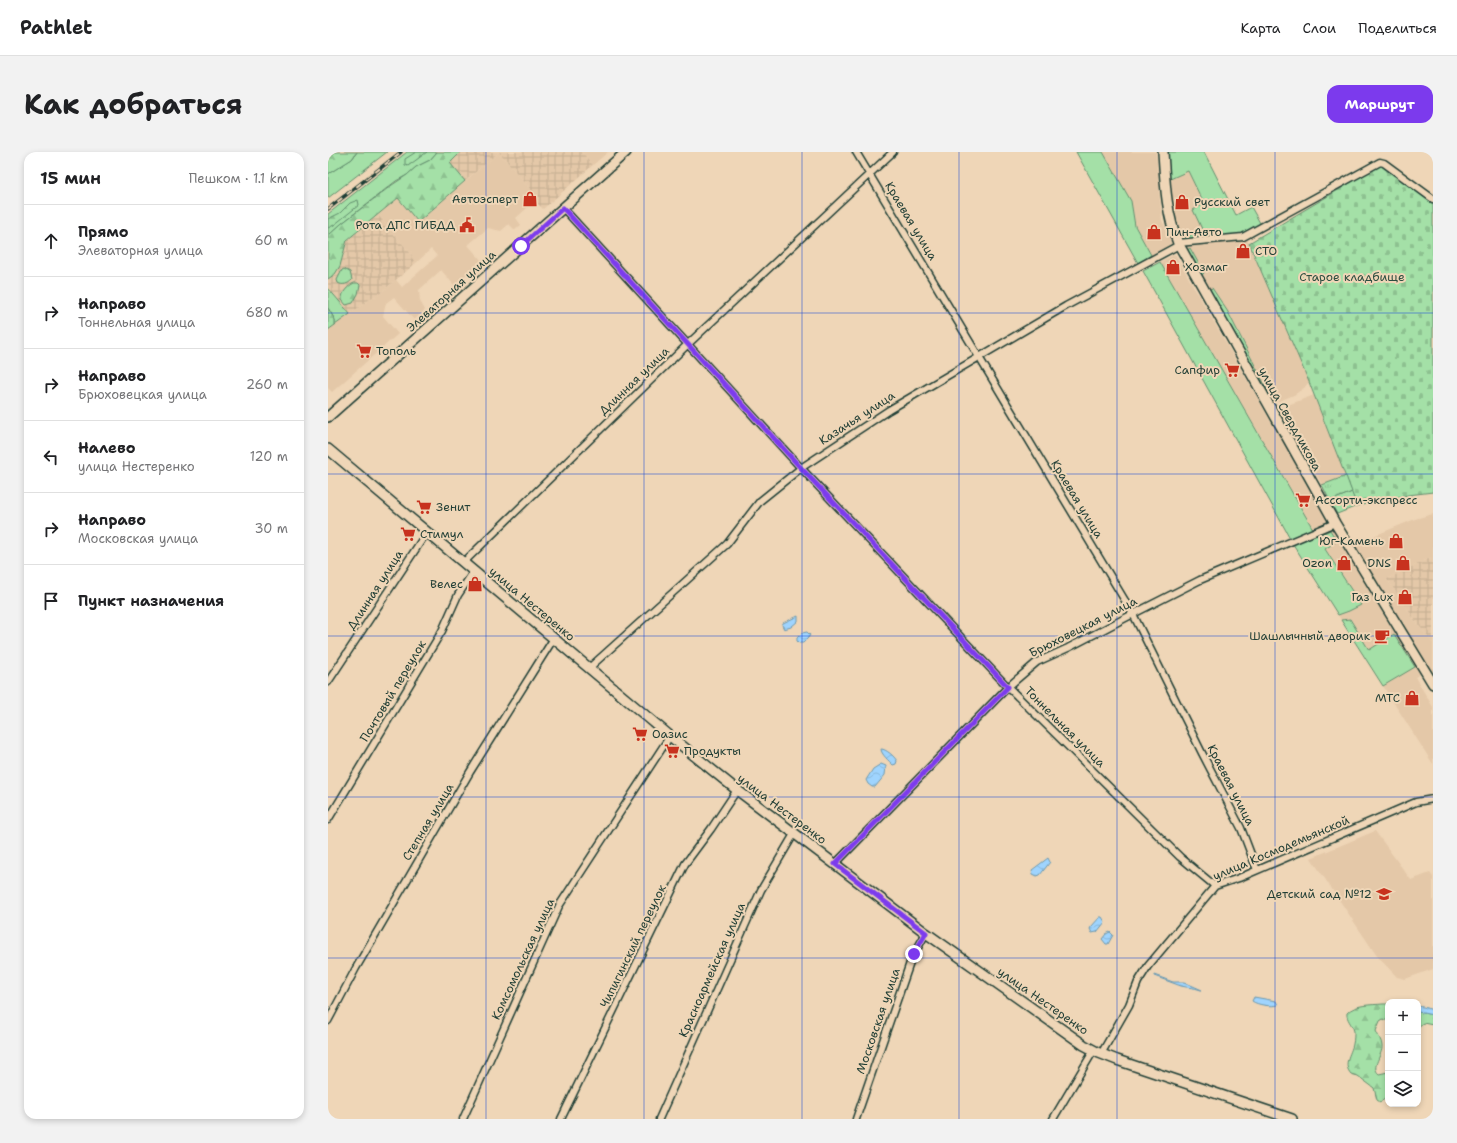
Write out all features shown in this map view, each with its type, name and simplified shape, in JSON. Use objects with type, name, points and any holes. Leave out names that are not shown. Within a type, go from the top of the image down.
[{"type":"street","name":"Элеваторная улица","points":[[328,417],[626,152]]},
{"type":"street","name":"Краевая улица","points":[[856,152],[870,173],[1133,614],[1202,754],[1241,828],[1257,870]]},
{"type":"street","name":"Длинная улица","points":[[464,562],[687,345],[893,152]]},
{"type":"street","name":"улица Свердликова","points":[[1164,152],[1167,204],[1172,228],[1178,244],[1334,523],[1433,684]]},
{"type":"street","points":[[1178,244],[1243,237],[1380,162],[1384,163],[1433,199]]},
{"type":"street","name":"Тоннельная улица","points":[[563,208],[801,468],[1008,687],[1180,857],[1215,886]]},
{"type":"street","name":"Казачья улица","points":[[589,668],[727,544],[760,501],[801,468],[888,410],[1066,306],[1178,244]]},
{"type":"street","name":"улица Нестеренко","points":[[328,449],[736,790],[926,933],[1084,1045],[1098,1052],[1292,1119]]},
{"type":"street","name":"Брюховецкая улица","points":[[835,864],[1008,687],[1037,662],[1072,646],[1200,580],[1334,523]]},
{"type":"street","name":"Длинная улица","points":[[328,682],[427,532]]},
{"type":"street","name":"Почтовый переулок","points":[[328,820],[442,631],[458,595],[474,571]]},
{"type":"street","name":"Степная улица","points":[[328,1021],[356,968],[470,772],[554,638]]},
{"type":"street","name":"Комсомольская улица","points":[[463,1119],[553,917],[564,896],[670,736]]},
{"type":"street","name":"Чипигинский переулок","points":[[561,1119],[685,864],[711,829],[736,790]]},
{"type":"street","name":"улица Космодемьянской","points":[[1053,1119],[1129,1005],[1143,972],[1215,886],[1239,878],[1416,802],[1433,800]]},
{"type":"street","name":"Красноармейская улица","points":[[658,1119],[761,890],[794,834]]},
{"type":"street","name":"Московская улица","points":[[856,1119],[894,1013],[911,960],[926,933]]},
{"type":"shaded area","points":[[461,152],[499,152],[465,181],[449,162]]},
{"type":"shaded area","points":[[499,152],[538,198],[516,218],[521,225],[515,230],[509,224],[501,231],[488,228],[468,245],[482,261],[454,285],[441,270],[419,290],[420,301],[425,310],[414,320],[394,297],[386,303],[383,316],[398,334],[332,392],[328,388],[328,330],[374,296],[375,297],[378,295],[396,280],[402,287],[437,256],[431,249],[416,263],[410,257],[412,255],[378,215],[398,198],[418,222]]},
{"type":"shaded area","points":[[499,152],[582,152],[593,165],[543,209],[535,201],[538,198]]},
{"type":"shaded area","points":[[582,152],[608,152],[593,165]]},
{"type":"shaded area","points":[[1103,152],[1156,152],[1162,221],[1174,242],[1151,255],[1135,226],[1131,201]]},
{"type":"shaded area","points":[[1188,171],[1204,204],[1202,229],[1180,240],[1177,233],[1168,180]]},
{"type":"shaded area","points":[[378,215],[412,255],[411,257],[416,263],[378,295],[375,297],[374,296],[350,314],[328,288],[328,256]]},
{"type":"shaded area","points":[[1246,237],[1309,382],[1304,388],[1294,395],[1274,403],[1228,312],[1212,289],[1208,290],[1183,244]]},
{"type":"shaded area","points":[[1175,254],[1332,528],[1422,673],[1415,677],[1433,707],[1433,764],[1383,686],[1415,667],[1369,650],[1350,619],[1341,620],[1338,615],[1361,605],[1319,538],[1160,262]]},
{"type":"shaded area","points":[[1314,395],[1346,476],[1322,485],[1280,408]]},
{"type":"shaded area","points":[[1433,514],[1433,560],[1428,559],[1387,579],[1416,622],[1433,643],[1433,677],[1352,545],[1415,519]]},
{"type":"shaded area","points":[[1428,559],[1433,560],[1433,643],[1416,622],[1387,579]]},
{"type":"shaded area","name":"Детский сад №12","points":[[1375,831],[1411,880],[1430,873],[1433,877],[1433,969],[1405,979],[1397,977],[1377,956],[1311,858]]},
{"type":"green space","points":[[334,152],[357,152],[352,159],[328,174],[328,158]]},
{"type":"green space","points":[[357,152],[387,152],[328,198],[328,174],[352,159]]},
{"type":"green space","points":[[407,152],[437,152],[430,160],[416,167],[407,175],[396,181],[328,236],[328,214]]},
{"type":"green space","points":[[416,152],[427,152],[408,166],[405,165],[405,159]]},
{"type":"green space","points":[[437,152],[461,152],[450,163],[465,181],[418,222],[398,198],[347,240],[340,266],[335,274],[328,279],[328,236],[341,224],[416,167],[430,160]]},
{"type":"green space","points":[[1076,152],[1103,152],[1131,201],[1135,226],[1151,255],[1138,263]]},
{"type":"green space","points":[[1167,152],[1204,152],[1236,215],[1251,207],[1260,223],[1259,225],[1240,235],[1186,239],[1185,238],[1202,229],[1193,210],[1204,204],[1188,171],[1168,180]]},
{"type":"green space","name":"Старое кладбище","points":[[1382,164],[1433,203],[1433,492],[1408,495],[1357,506],[1309,382],[1249,243]]},
{"type":"green space","points":[[358,200],[359,205],[328,228],[328,219],[340,213],[350,203]]},
{"type":"green space","points":[[1190,248],[1204,273],[1202,275],[1200,275],[1186,251]]},
{"type":"green space","points":[[1160,262],[1313,529],[1290,538],[1143,271]]},
{"type":"green space","points":[[344,269],[350,272],[352,280],[344,284],[338,283],[337,280]]},
{"type":"green space","points":[[354,283],[358,283],[360,285],[358,294],[353,303],[346,305],[342,300],[342,297],[347,288]]},
{"type":"green space","points":[[328,288],[350,314],[335,325],[335,320],[328,308]]},
{"type":"green space","points":[[1212,288],[1228,312],[1274,403],[1271,405],[1208,290]]},
{"type":"green space","points":[[328,308],[335,320],[335,325],[328,330]]},
{"type":"green space","points":[[1346,476],[1352,492],[1330,501],[1322,485]]},
{"type":"green space","points":[[1352,492],[1357,506],[1337,514],[1330,501]]},
{"type":"green space","points":[[1330,530],[1337,541],[1325,549],[1361,605],[1338,615],[1293,544],[1316,534],[1318,536]]},
{"type":"green space","points":[[1350,619],[1369,650],[1394,634],[1415,667],[1383,686],[1341,620]]},
{"type":"green space","points":[[1385,1004],[1385,1020],[1383,1019],[1380,1021],[1376,1031],[1381,1040],[1382,1050],[1376,1064],[1376,1068],[1379,1074],[1385,1073],[1385,1099],[1380,1102],[1377,1100],[1374,1088],[1358,1076],[1351,1074],[1347,1066],[1354,1039],[1354,1031],[1348,1019],[1347,1013],[1359,1006]]},
{"type":"green space","points":[[1421,1013],[1433,1015],[1433,1025],[1423,1023],[1421,1025]]},
{"type":"water","points":[[798,616],[798,621],[791,627],[784,629],[782,625],[783,623]]},
{"type":"water","points":[[807,632],[810,635],[808,638],[803,643],[799,643],[797,638],[802,633]]},
{"type":"water","points":[[881,749],[892,755],[897,761],[896,764],[893,765],[889,762]]},
{"type":"water","points":[[881,764],[886,766],[885,775],[875,787],[872,787],[866,780],[873,769]]},
{"type":"water","points":[[1048,858],[1050,862],[1040,875],[1037,876],[1033,874],[1032,870]]},
{"type":"water","points":[[1100,917],[1102,917],[1105,922],[1097,932],[1092,933],[1090,929],[1091,927]]},
{"type":"water","points":[[1110,932],[1113,935],[1108,944],[1106,944],[1102,939]]},
{"type":"water","points":[[1154,975],[1173,982],[1184,982],[1202,990],[1181,986]]},
{"type":"water","points":[[1254,997],[1276,1001],[1278,1005],[1268,1006],[1257,1004],[1252,1001]]},
{"type":"water","points":[[1421,1007],[1432,1010],[1433,1015],[1421,1013]]},
{"type":"railway","points":[[328,209],[401,152]]},
{"type":"place","name":"Автоэсперт","points":[[530,199]]},
{"type":"place","name":"Русский свет","points":[[1182,202]]},
{"type":"place","name":"Рота ДПС ГИБДД","points":[[467,225]]},
{"type":"place","name":"Пин-Авто","points":[[1154,232]]},
{"type":"place","name":"СТО","points":[[1243,251]]},
{"type":"place","name":"Хозмаг","points":[[1173,267]]},
{"type":"place","name":"Тополь","points":[[364,351]]},
{"type":"place","name":"Сапфир","points":[[1232,370]]},
{"type":"place","name":"Ассорти-экспресс","points":[[1303,500]]},
{"type":"place","name":"Зенит","points":[[424,507]]},
{"type":"place","name":"Стимул","points":[[408,534]]},
{"type":"place","name":"Юг-Камень","points":[[1396,541]]},
{"type":"place","name":"Ozon","points":[[1344,563]]},
{"type":"place","name":"DNS","points":[[1403,563]]},
{"type":"place","name":"Велес","points":[[475,584]]},
{"type":"place","name":"Газ Lux","points":[[1405,597]]},
{"type":"place","name":"Шашлычный дворик","points":[[1382,636]]},
{"type":"place","name":"МТС","points":[[1412,698]]},
{"type":"place","name":"Оазис","points":[[640,734]]},
{"type":"place","name":"Продукты","points":[[672,751]]},
{"type":"place","name":"Детский сад №12","points":[[1384,894]]},
{"type":"route","points":[[521,246],[563,208],[801,468],[1008,687],[835,864],[926,933],[914,954]]}]
